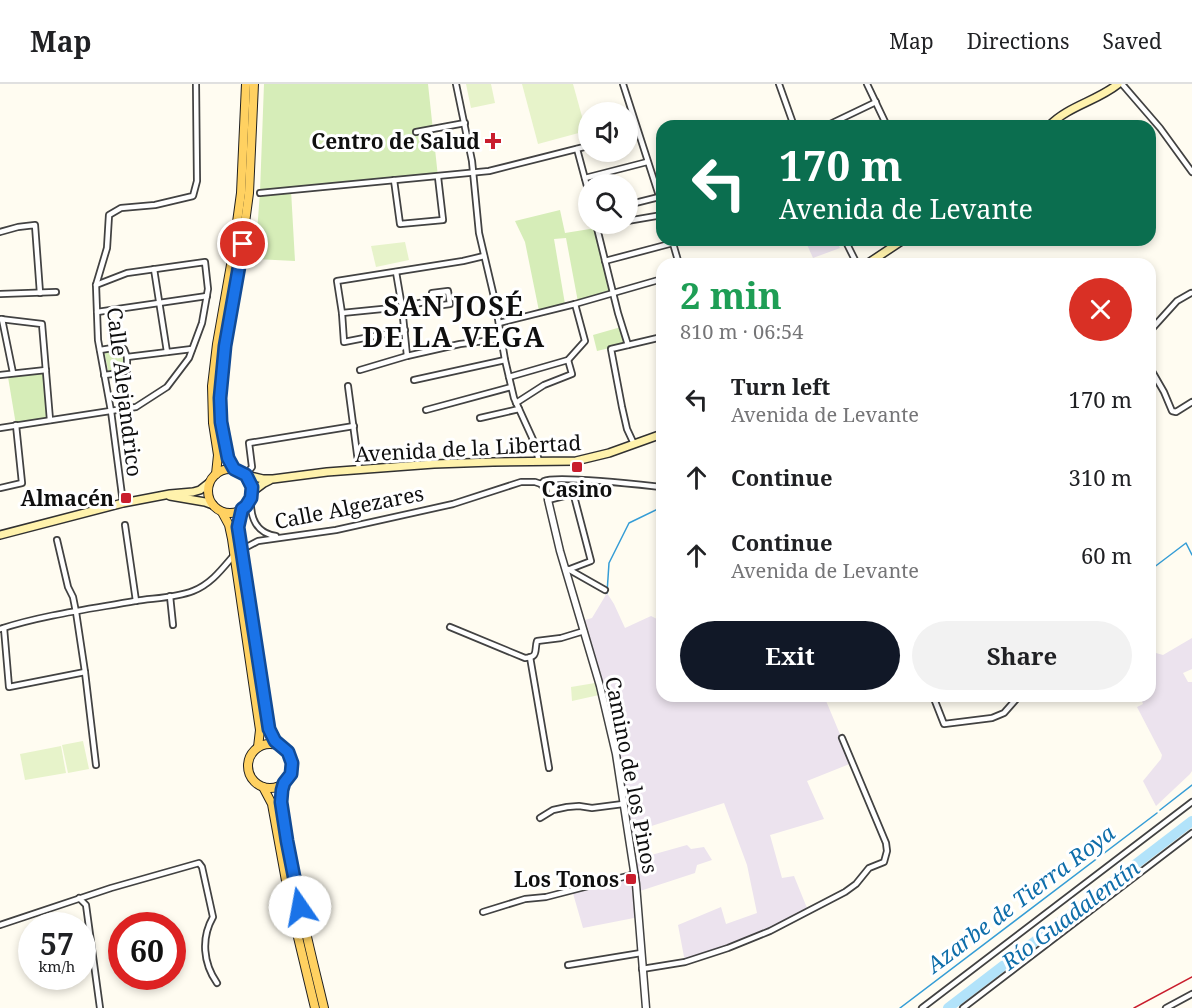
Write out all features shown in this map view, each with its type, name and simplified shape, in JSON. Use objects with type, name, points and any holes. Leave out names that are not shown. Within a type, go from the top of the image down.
[{"type":"main road","points":[[216,474],[218,455],[212,415],[212,380],[241,193],[246,84]]},
{"type":"main road","points":[[162,496],[205,502],[222,512],[231,513],[246,506],[251,495],[251,483],[228,458],[220,407],[220,387],[249,193],[254,84]]},
{"type":"main road","points":[[1057,120],[1120,84]]},
{"type":"main road","points":[[876,258],[894,246]]},
{"type":"main road","name":"Avenida de la Libertad","points":[[241,472],[263,479],[273,479],[359,469],[444,463],[581,461],[656,436]]},
{"type":"main road","points":[[0,535],[123,504],[176,493],[193,492],[200,490],[224,469],[241,472]]},
{"type":"main road","name":"Avenida de la Libertad","points":[[251,495],[264,483],[273,479]]},
{"type":"main road","points":[[209,483],[208,495],[213,506]]},
{"type":"main road","points":[[242,509],[238,527],[268,725],[273,738],[288,752],[292,763],[291,774],[284,783],[276,788],[263,787]]},
{"type":"main road","points":[[222,512],[230,530],[234,555],[260,730],[258,747]]},
{"type":"main road","points":[[278,745],[266,744],[258,747],[250,756],[248,768],[253,780],[263,787],[272,804],[291,908],[315,1008]]},
{"type":"main road","points":[[284,783],[281,802],[285,831],[324,1008]]},
{"type":"street","name":"Calle Alejandrico","points":[[123,504],[111,411],[98,340],[96,285],[107,248],[109,215],[121,208],[154,205],[193,196],[197,181],[196,84]]},
{"type":"street","points":[[456,84],[473,173],[478,227],[494,294],[505,360],[517,406],[539,462]]},
{"type":"street","points":[[623,84],[629,102]]},
{"type":"street","points":[[779,84],[792,120]]},
{"type":"street","points":[[867,84],[884,120]]},
{"type":"street","points":[[1120,84],[1153,120]]},
{"type":"street","points":[[838,120],[876,102]]},
{"type":"street","points":[[416,132],[465,123]]},
{"type":"street","points":[[1156,124],[1192,172]]},
{"type":"street","points":[[638,133],[656,188]]},
{"type":"street","points":[[260,192],[497,170],[577,148],[584,174]]},
{"type":"street","points":[[600,174],[647,162]]},
{"type":"street","points":[[394,180],[400,224],[443,220],[438,177]]},
{"type":"street","points":[[638,202],[656,198]]},
{"type":"street","points":[[638,219],[656,216]]},
{"type":"street","points":[[0,232],[35,225],[40,293]]},
{"type":"street","points":[[598,234],[628,345]]},
{"type":"street","points":[[605,261],[658,246]]},
{"type":"street","points":[[405,330],[344,342],[338,281],[484,256]]},
{"type":"street","points":[[0,428],[136,407],[166,387],[189,358],[202,323],[207,296],[205,262],[127,273],[96,285]]},
{"type":"street","points":[[154,269],[167,352]]},
{"type":"street","points":[[396,272],[407,356]]},
{"type":"street","points":[[499,323],[656,281]]},
{"type":"street","points":[[0,288],[0,294],[56,292]]},
{"type":"street","points":[[448,291],[450,304],[436,306],[433,300],[432,293],[448,291]]},
{"type":"street","points":[[1156,325],[1178,301],[1191,293]]},
{"type":"street","points":[[97,312],[207,296]]},
{"type":"street","points":[[342,313],[402,307],[433,300]]},
{"type":"street","points":[[509,377],[568,360],[585,341],[575,304]]},
{"type":"street","points":[[13,374],[1,319],[42,324],[50,420]]},
{"type":"street","points":[[634,445],[627,429],[611,349],[656,338]]},
{"type":"street","points":[[360,370],[460,344],[501,339]]},
{"type":"street","points":[[100,350],[119,347],[124,349],[127,357],[127,371],[104,375]]},
{"type":"street","points":[[127,357],[192,349]]},
{"type":"street","points":[[414,380],[505,360]]},
{"type":"street","points":[[480,418],[517,406],[544,385],[572,374],[568,360]]},
{"type":"street","points":[[0,375],[46,370]]},
{"type":"street","points":[[1156,378],[1172,411],[1176,412],[1192,402]]},
{"type":"street","points":[[348,386],[359,469]]},
{"type":"street","points":[[426,410],[511,387]]},
{"type":"street","points":[[0,488],[22,483],[16,425]]},
{"type":"street","points":[[241,472],[248,472],[252,467],[249,443],[354,426]]},
{"type":"street","name":"Calle Algezares","points":[[2,629],[25,621],[170,597],[193,591],[220,572],[241,549],[258,541],[343,529],[453,504],[521,482],[541,484],[545,481],[568,480],[656,487]]},
{"type":"street","name":"Camino de los Pinos","points":[[541,484],[545,489],[568,569],[612,736],[635,874],[645,1008]]},
{"type":"street","points":[[251,495],[252,515],[258,527],[268,535],[282,537]]},
{"type":"street","points":[[548,500],[574,495],[591,561],[568,569]]},
{"type":"street","points":[[125,525],[136,601]]},
{"type":"street","points":[[57,540],[76,612],[96,765]]},
{"type":"street","points":[[568,569],[605,590]]},
{"type":"street","points":[[170,597],[173,625]]},
{"type":"street","points":[[450,627],[525,658],[535,654],[537,641],[561,638],[584,631]]},
{"type":"street","points":[[2,629],[9,687],[85,672]]},
{"type":"street","points":[[530,657],[549,768]]},
{"type":"street","points":[[935,702],[944,724],[992,718],[1004,713],[1014,702]]},
{"type":"street","points":[[642,969],[685,962],[770,931],[844,892],[856,884],[869,868],[884,862],[887,851],[886,843],[842,738]]},
{"type":"street","points":[[922,1008],[1192,802]]},
{"type":"street","points":[[540,818],[553,810],[567,807],[592,808],[623,804]]},
{"type":"street","points":[[963,1008],[1192,833]]},
{"type":"street","points":[[0,925],[111,888],[200,863],[213,917],[207,928],[204,950],[210,972],[217,983]]},
{"type":"street","points":[[483,912],[525,899],[546,897],[635,874]]},
{"type":"street","points":[[79,898],[86,905],[100,1008]]},
{"type":"street","points":[[568,966],[641,953]]},
{"type":"street","points":[[1166,1008],[1192,994]]},
{"type":"shaded area","points":[[808,246],[839,246],[840,248],[813,258]]},
{"type":"shaded area","points":[[607,593],[625,628],[651,616],[656,618],[656,702],[827,702],[852,763],[807,781],[824,819],[770,835],[782,878],[794,876],[807,908],[770,931],[685,962],[678,925],[721,907],[726,924],[757,913],[747,865],[724,803],[642,829],[642,842],[634,846],[637,859],[687,845],[691,849],[704,847],[712,860],[697,865],[695,873],[637,892],[639,917],[583,928],[572,890],[635,874],[614,746],[581,621],[592,618]]},
{"type":"shaded area","points":[[1192,638],[1192,669],[1183,673],[1188,682],[1192,682],[1192,771],[1156,806],[1143,781],[1162,755],[1137,707],[1143,704],[1142,702],[1156,702],[1156,653],[1163,655]]},
{"type":"green space","points":[[264,84],[428,84],[438,177],[291,190],[295,261],[255,259]]},
{"type":"green space","points":[[466,84],[491,84],[495,103],[471,108]]},
{"type":"green space","points":[[522,84],[573,84],[578,102],[578,133],[538,144]]},
{"type":"green space","points":[[560,210],[565,233],[578,231],[578,234],[597,234],[612,293],[578,302],[566,238],[554,239],[565,304],[539,311],[525,242],[515,221]]},
{"type":"green space","points":[[405,242],[409,260],[376,267],[371,246]]},
{"type":"green space","points":[[621,327],[626,344],[597,351],[593,335]]},
{"type":"green space","points":[[124,349],[127,371],[109,375],[104,350]]},
{"type":"green space","points":[[43,372],[50,420],[16,425],[8,377]]},
{"type":"green space","points":[[595,683],[599,695],[572,701],[571,687]]},
{"type":"green space","points":[[83,741],[89,769],[68,773],[62,745]]},
{"type":"green space","points":[[61,746],[66,773],[25,780],[20,754]]},
{"type":"waterway","points":[[607,593],[609,563],[629,523],[656,510]]},
{"type":"waterway","points":[[1156,566],[1186,543],[1192,555]]},
{"type":"waterway","name":"Azarbe de Tierra Roya","points":[[1160,810],[1192,785]]},
{"type":"waterway","name":"Azarbe de Tierra Roya","points":[[900,1008],[1157,813]]},
{"type":"waterway","name":"Río Guadalentín","points":[[948,1008],[1192,821]]},
{"type":"railway","points":[[1134,1008],[1192,977]]},
{"type":"place","name":"Centro de Salud","points":[[493,141]]},
{"type":"place","name":"Casino","points":[[577,467]]},
{"type":"place","name":"Almacén","points":[[126,498]]},
{"type":"place","name":"Los Tonos","points":[[631,879]]},
{"type":"district","name":"SAN JOSÉ DE LA VEGA","points":[[454,320]]},
{"type":"route","points":[[243,244],[225,346],[220,407],[228,458],[234,469],[246,475],[252,487],[251,498],[242,509],[238,527],[269,729],[278,745],[288,752],[292,763],[291,774],[282,790],[281,809],[300,907]]}]
